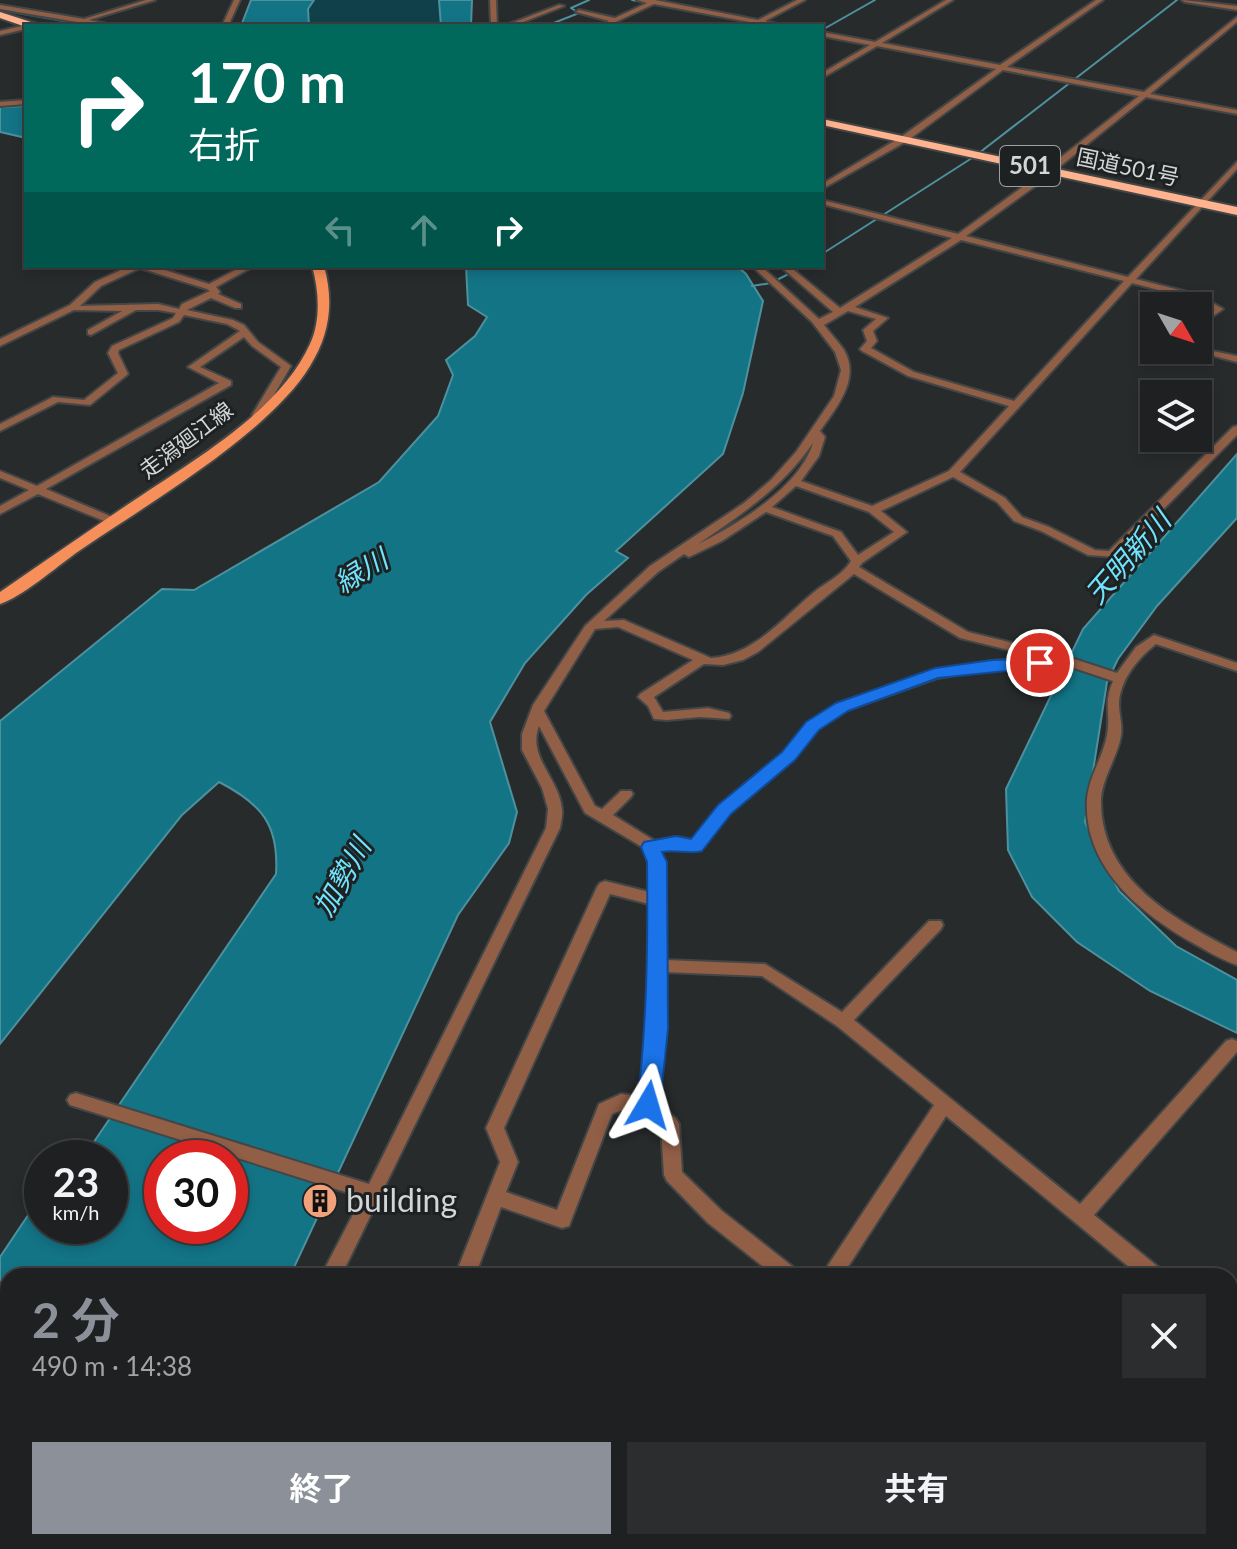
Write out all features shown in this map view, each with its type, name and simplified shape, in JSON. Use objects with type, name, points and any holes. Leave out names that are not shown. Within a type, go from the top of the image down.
[{"type":"highway","points":[[0,15],[25,24]]},
{"type":"highway","name":"国道501号","points":[[824,122],[1237,211]]},
{"type":"main road","name":"走潟廻江線","points":[[0,599],[210,453],[287,386],[316,344],[324,306],[318,268]]},
{"type":"street","points":[[79,21],[152,0]]},
{"type":"street","points":[[226,24],[237,0]]},
{"type":"street","points":[[493,0],[494,24]]},
{"type":"street","points":[[640,0],[756,24],[802,0]]},
{"type":"street","points":[[824,75],[950,0]]},
{"type":"street","points":[[824,186],[904,139],[1100,0]]},
{"type":"street","points":[[1185,0],[1237,8]]},
{"type":"street","points":[[606,24],[656,1]]},
{"type":"street","points":[[512,24],[561,6]]},
{"type":"street","points":[[0,7],[99,24]]},
{"type":"street","points":[[1223,18],[1237,8]]},
{"type":"street","points":[[579,12],[615,20]]},
{"type":"street","points":[[39,24],[58,19]]},
{"type":"street","points":[[818,324],[955,238],[1052,171],[1237,19]]},
{"type":"street","points":[[0,33],[24,28]]},
{"type":"street","points":[[824,34],[1237,112]]},
{"type":"street","points":[[1132,93],[1143,84]]},
{"type":"street","points":[[0,104],[24,102]]},
{"type":"street","points":[[873,510],[953,473],[1237,164]]},
{"type":"street","points":[[824,203],[1176,292]]},
{"type":"street","points":[[2,340],[73,307],[98,284],[135,268]]},
{"type":"street","points":[[146,268],[211,291],[238,306]]},
{"type":"street","points":[[0,428],[57,399],[86,403],[123,374],[113,353],[115,348],[176,320],[180,310],[247,268]]},
{"type":"street","points":[[335,1268],[368,1194],[553,828],[555,809],[549,788],[529,750],[529,734],[540,705],[591,626],[674,555],[748,505],[775,482],[839,396],[846,370],[840,352],[818,324],[758,268]]},
{"type":"street","points":[[787,268],[842,309],[883,318],[868,330],[872,341],[865,349],[911,374],[1017,405]]},
{"type":"street","points":[[73,307],[135,306],[180,310],[230,322],[286,366],[257,415]]},
{"type":"street","points":[[91,332],[135,306]]},
{"type":"street","points":[[0,511],[227,383],[193,367],[245,332]]},
{"type":"street","points":[[1212,354],[1237,359]]},
{"type":"street","points":[[953,473],[1001,500],[1018,519],[1092,553],[1112,555],[1237,429]]},
{"type":"street","points":[[674,555],[684,555],[726,536],[766,508],[794,482],[814,456],[820,437],[815,432]]},
{"type":"street","points":[[0,474],[113,521]]},
{"type":"street","points":[[591,626],[620,623],[703,659],[723,664],[789,624],[816,597],[901,532],[873,510],[794,482]]},
{"type":"street","points":[[766,508],[837,534],[855,565],[964,635],[1052,657],[1121,679]]},
{"type":"street","points":[[1237,667],[1154,639],[1140,648],[1113,698],[1114,738],[1094,799],[1097,831],[1113,868],[1143,904],[1237,959]]},
{"type":"street","points":[[651,847],[676,842],[696,846],[724,810],[789,756],[813,726],[842,707],[935,674],[992,665],[1040,663],[1052,657]]},
{"type":"street","points":[[703,659],[645,697],[659,716],[680,717],[700,713],[724,716]]},
{"type":"street","points":[[539,713],[590,809],[605,814],[640,837],[651,847],[657,862],[657,1029],[648,1105]]},
{"type":"street","points":[[605,814],[626,794]]},
{"type":"street","points":[[468,1268],[509,1162],[495,1128],[605,887],[657,900]]},
{"type":"street","points":[[843,1021],[935,925]]},
{"type":"street","points":[[658,966],[765,970],[843,1021],[1145,1268]]},
{"type":"street","points":[[1081,1216],[1232,1046]]},
{"type":"street","points":[[76,1100],[368,1194]]},
{"type":"street","points":[[496,1197],[562,1220],[605,1109],[621,1101],[648,1105],[670,1124],[673,1175],[715,1217],[780,1268]]},
{"type":"street","points":[[836,1268],[944,1104]]},
{"type":"shaded area","points":[[314,0],[439,0],[441,24],[309,24],[308,9]]},
{"type":"water","points":[[251,0],[314,0],[308,9],[309,24],[242,24]]},
{"type":"water","points":[[439,0],[472,0],[471,24],[441,24]]},
{"type":"water","points":[[24,106],[24,138],[0,132],[0,107]]},
{"type":"water","points":[[466,268],[739,268],[763,301],[743,393],[723,454],[616,551],[628,558],[586,595],[525,663],[490,722],[517,812],[509,843],[458,915],[294,1268],[0,1268],[0,1257],[24,1221],[24,1244],[128,1244],[128,1140],[95,1140],[276,874],[276,857],[271,829],[265,818],[246,799],[219,782],[182,815],[0,1044],[0,721],[162,589],[194,590],[379,482],[438,416],[453,375],[446,360],[475,336],[487,317],[468,305]]},
{"type":"water","points":[[1237,454],[1237,518],[1157,606],[1118,659],[1107,682],[1085,822],[1119,891],[1176,946],[1237,980],[1237,1033],[1150,991],[1077,942],[1032,897],[1008,850],[1006,789],[1083,629]]},
{"type":"waterway","points":[[551,24],[579,13],[571,8],[589,0]]},
{"type":"waterway","points":[[632,0],[758,24]]},
{"type":"waterway","points":[[824,29],[875,0]]},
{"type":"waterway","points":[[979,153],[1177,0]]},
{"type":"waterway","points":[[0,9],[83,24]]},
{"type":"waterway","points":[[824,36],[1069,83]]},
{"type":"waterway","points":[[824,253],[972,158]]},
{"type":"waterway","points":[[752,286],[771,283],[800,268]]},
{"type":"place","name":"building","points":[[320,1201]]},
{"type":"route","points":[[648,1105],[657,1029],[658,966],[657,862],[651,847],[676,842],[696,846],[724,810],[789,756],[813,726],[842,707],[935,674],[992,665],[1040,663]]},
{"type":"water label","name":"天明新川","points":[[1128,557]]},
{"type":"water label","name":"緑川","points":[[361,571]]},
{"type":"water label","name":"加勢川","points":[[342,877]]}]
